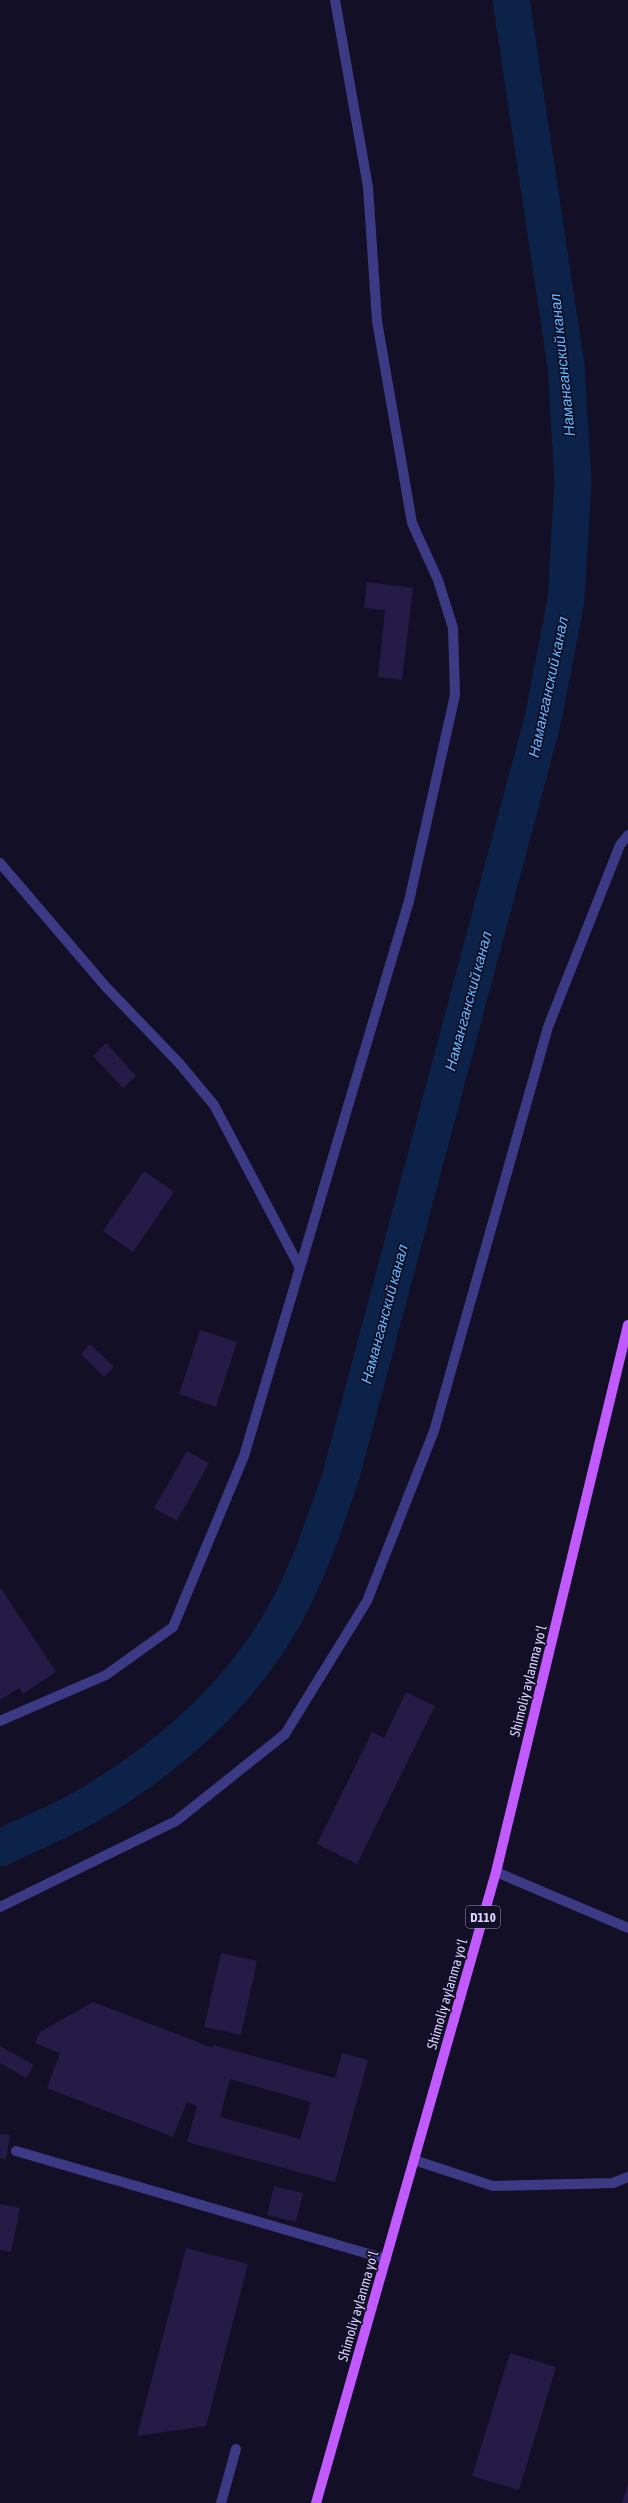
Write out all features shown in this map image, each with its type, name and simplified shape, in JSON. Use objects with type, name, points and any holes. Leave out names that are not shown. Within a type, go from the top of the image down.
[{"type":"main road","name":"Shimoliy aylanma yoʻl","points":[[316,2503],[496,1872],[628,1325]]},
{"type":"street","points":[[0,1721],[106,1675],[173,1627],[244,1456],[299,1266],[409,901],[455,695],[453,628],[438,580],[412,523],[377,321],[368,188],[335,0]]},
{"type":"street","points":[[0,1907],[176,1821],[285,1734],[367,1601],[434,1431],[548,1027],[620,844],[628,835]]},
{"type":"street","points":[[0,863],[106,987],[179,1063],[214,1105],[299,1266]]},
{"type":"street","points":[[496,1872],[628,1928]]},
{"type":"street","points":[[16,2151],[386,2259]]},
{"type":"street","points":[[414,2160],[493,2186],[613,2183],[628,2177]]},
{"type":"street","points":[[221,2503],[236,2449]]},
{"type":"building","points":[[367,582],[413,588],[402,680],[378,677],[385,610],[364,608]]},
{"type":"building","points":[[106,1043],[136,1076],[123,1088],[93,1056]]},
{"type":"building","points":[[144,1171],[174,1192],[133,1252],[103,1231]]},
{"type":"building","points":[[200,1330],[237,1342],[216,1407],[179,1394]]},
{"type":"building","points":[[90,1344],[114,1367],[104,1377],[81,1354]]},
{"type":"building","points":[[187,1451],[209,1463],[177,1521],[154,1508]]},
{"type":"building","points":[[0,1587],[56,1672],[23,1694],[19,1688],[0,1700]]},
{"type":"building","points":[[406,1692],[435,1706],[357,1864],[317,1844],[372,1732],[384,1738]]},
{"type":"building","points":[[221,1953],[257,1961],[241,2035],[204,2027]]},
{"type":"building","points":[[93,2002],[213,2048],[213,2045],[335,2078],[342,2053],[368,2060],[335,2182],[187,2142],[197,2106],[187,2102],[173,2137],[47,2088],[60,2053],[35,2043],[40,2032]],"holes":[[[230,2079],[311,2102],[300,2139],[220,2117]]]},
{"type":"building","points":[[0,2046],[34,2065],[26,2078],[0,2063]]},
{"type":"building","points":[[0,2134],[10,2135],[6,2159],[0,2158]]},
{"type":"building","points":[[274,2186],[303,2193],[296,2222],[267,2215]]},
{"type":"building","points":[[0,2204],[20,2208],[11,2252],[0,2250]]},
{"type":"building","points":[[186,2248],[248,2264],[206,2426],[137,2436]]},
{"type":"building","points":[[510,2353],[556,2367],[519,2490],[472,2476]]},
{"type":"building","points":[[628,2484],[628,2503],[622,2503]]},
{"type":"waterway","name":"Наманганский канал","points":[[0,1848],[55,1823],[116,1788],[172,1747],[223,1699],[266,1645],[293,1600],[322,1531],[340,1479],[543,719],[566,600],[573,482],[566,366],[511,0]]}]
